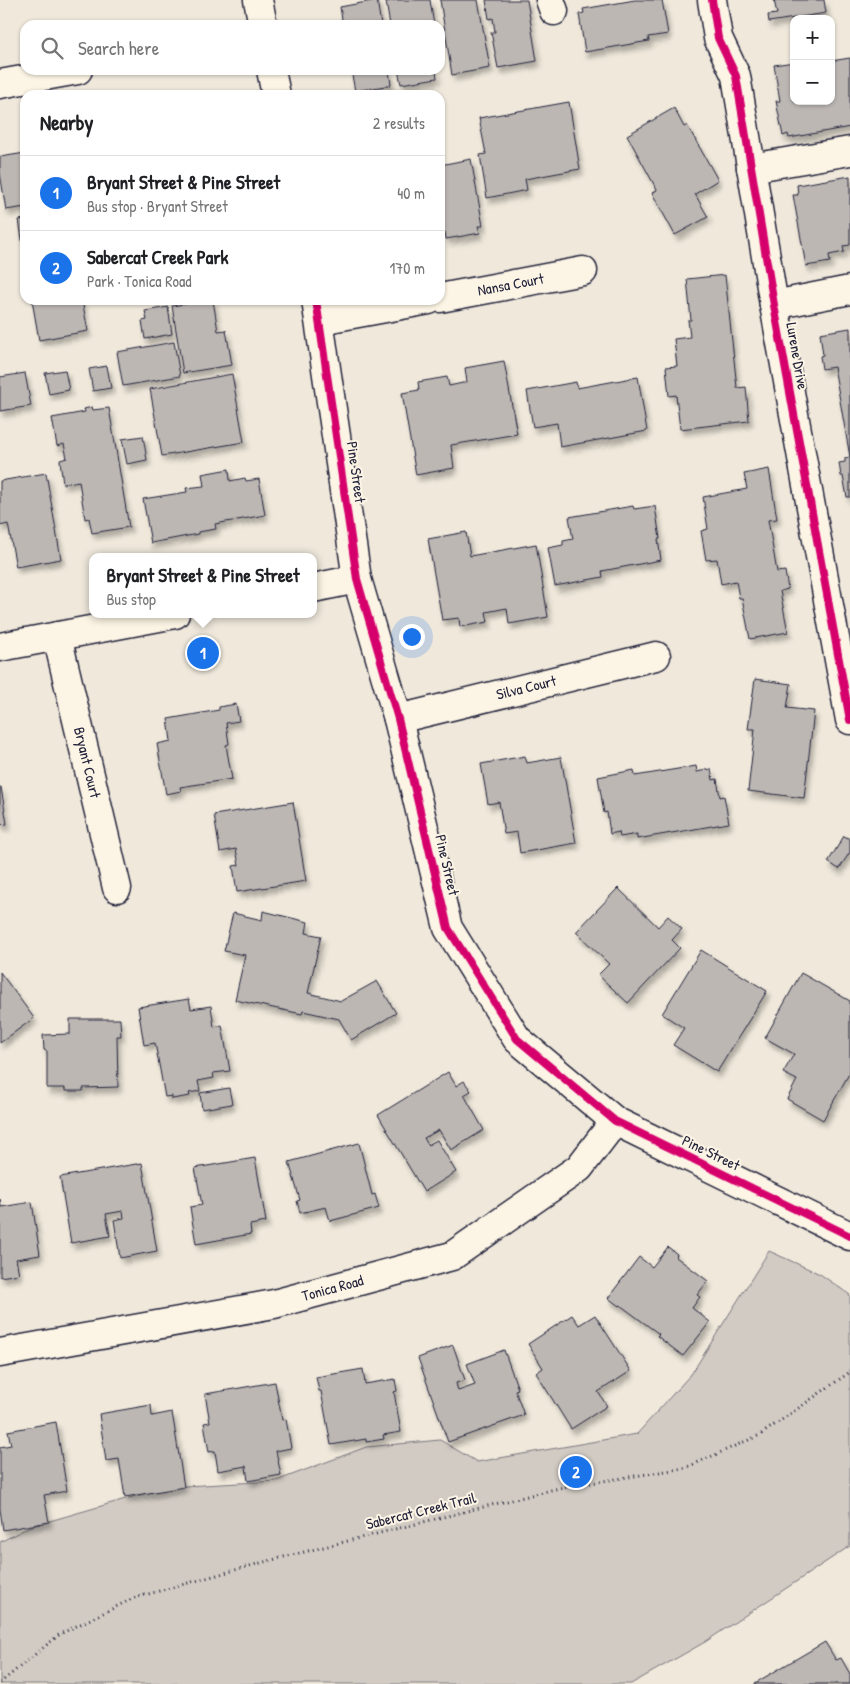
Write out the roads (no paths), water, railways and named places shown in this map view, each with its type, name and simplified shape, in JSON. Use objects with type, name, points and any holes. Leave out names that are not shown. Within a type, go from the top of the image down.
[{"type":"street","points":[[258,0],[262,20]]},
{"type":"street","name":"Lurene Drive","points":[[712,0],[718,38],[736,76],[774,305],[850,720]]},
{"type":"street","points":[[0,84],[50,75]]},
{"type":"street","points":[[272,75],[275,90]]},
{"type":"street","points":[[751,168],[850,151]]},
{"type":"street","name":"Nansa Court","points":[[445,297],[583,272]]},
{"type":"street","points":[[774,305],[850,290]]},
{"type":"street","points":[[318,310],[374,305]]},
{"type":"street","name":"Pine Street","points":[[318,310],[357,579],[398,720],[448,928],[517,1039],[615,1121],[850,1236]]},
{"type":"street","points":[[317,587],[357,579]]},
{"type":"street","points":[[0,647],[154,618]]},
{"type":"street","name":"Bryant Court","points":[[58,636],[117,888]]},
{"type":"street","name":"Silva Court","points":[[398,720],[656,656]]},
{"type":"street","name":"Tonica Road","points":[[0,1353],[274,1304],[452,1256],[580,1168],[615,1121]]},
{"type":"place","name":"Bryant Street & Pine Street","points":[[203,653]]},
{"type":"place","name":"Sabercat Creek Park","points":[[576,1472]]}]
